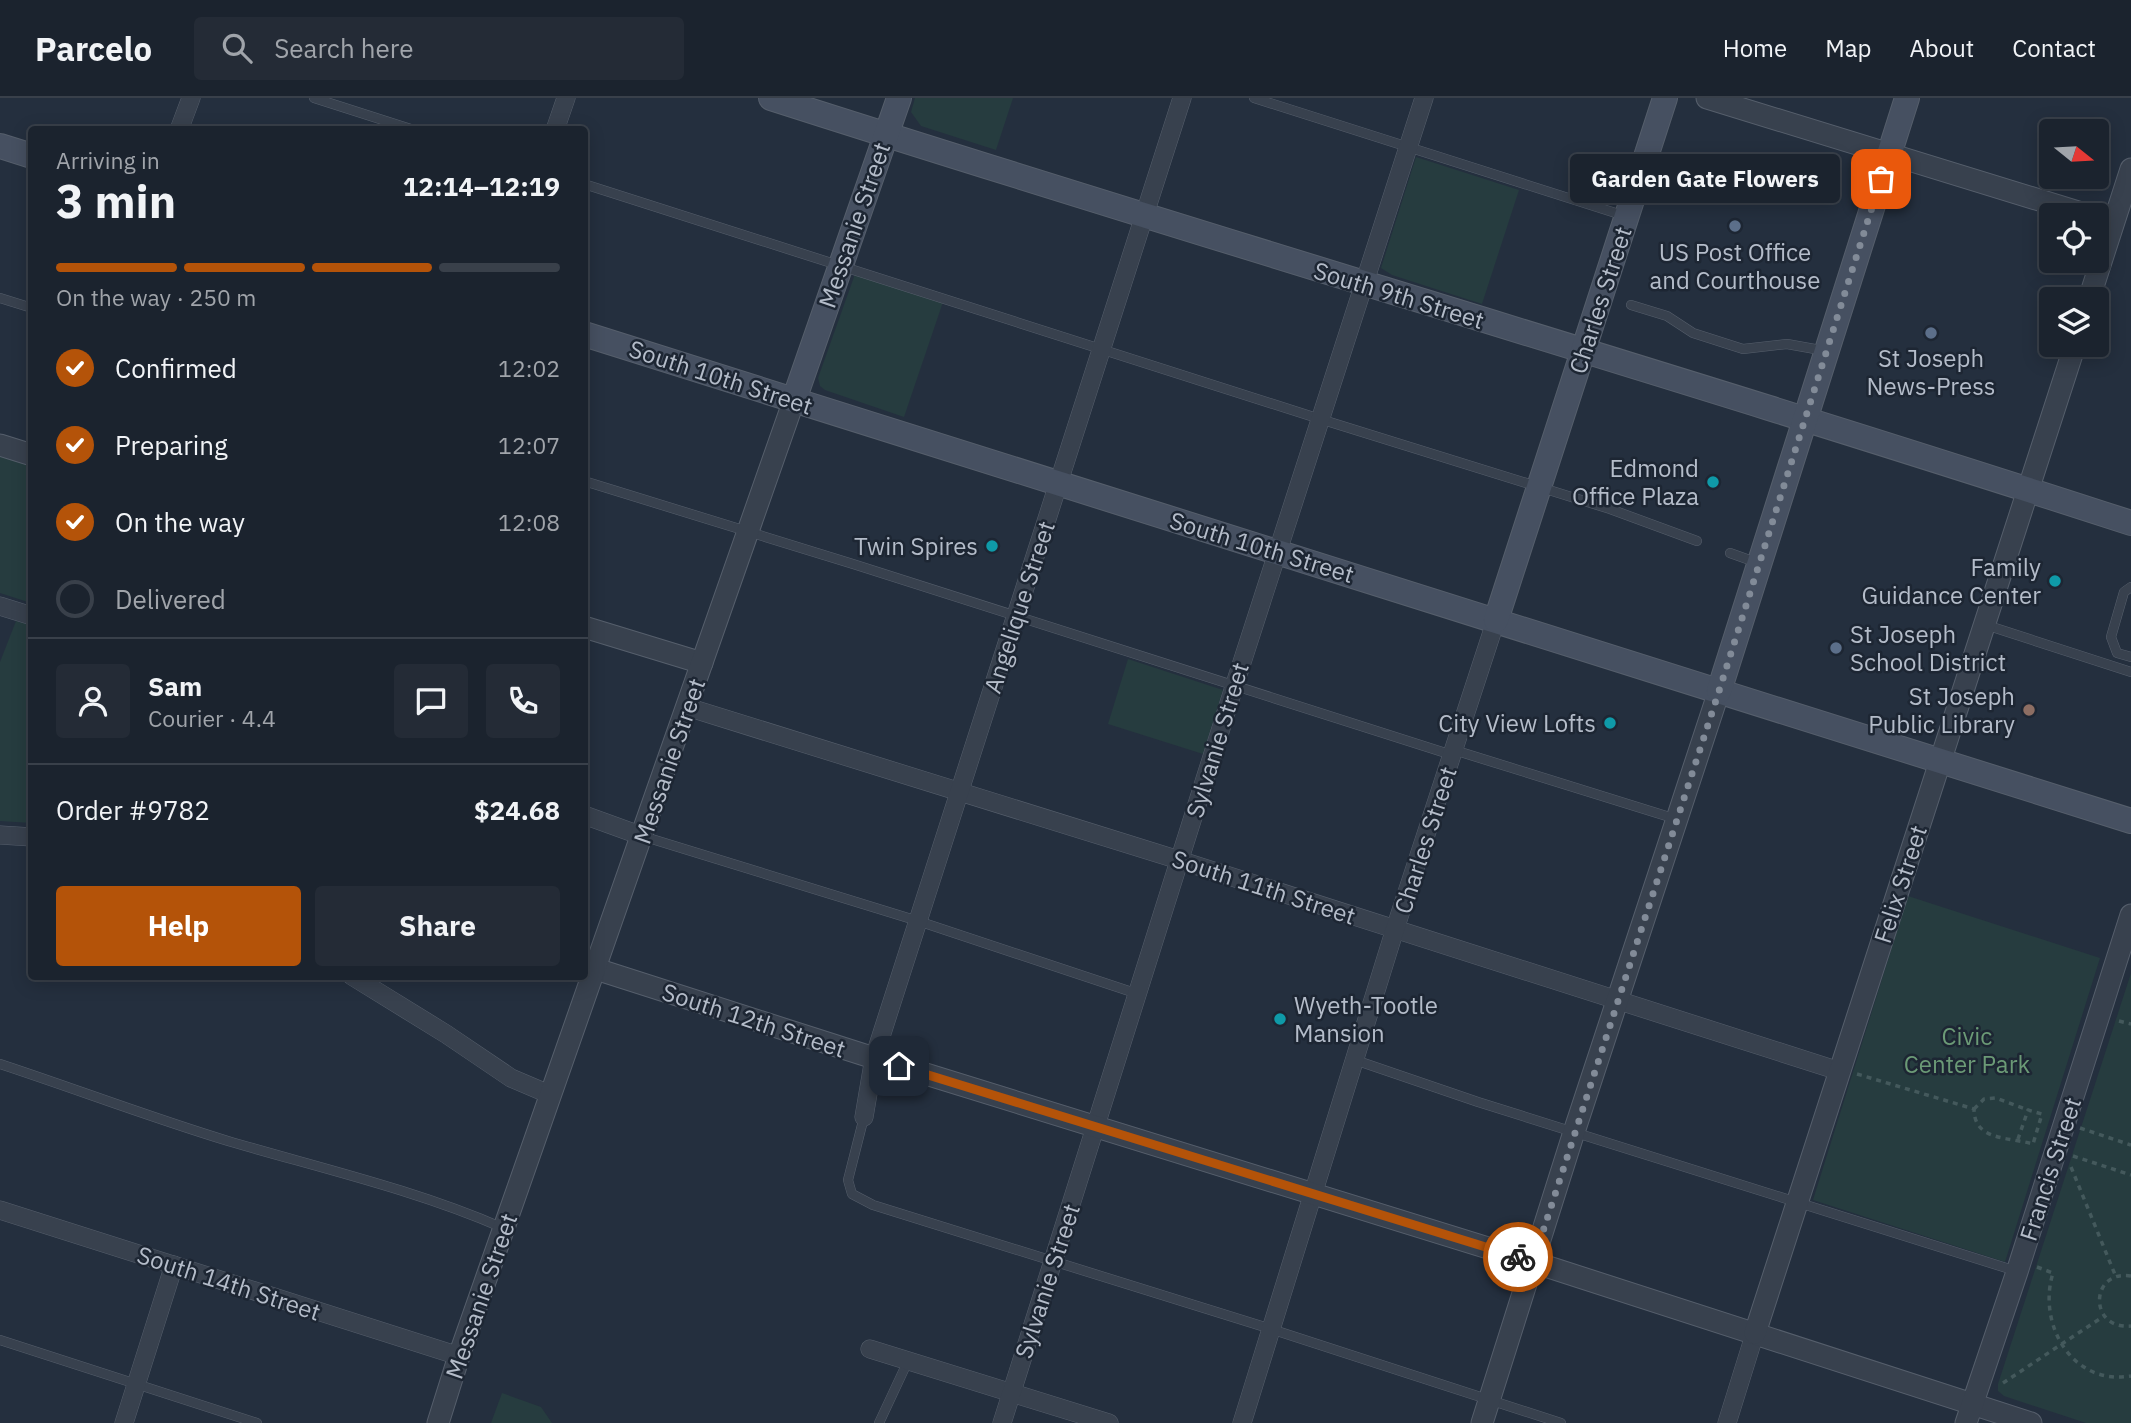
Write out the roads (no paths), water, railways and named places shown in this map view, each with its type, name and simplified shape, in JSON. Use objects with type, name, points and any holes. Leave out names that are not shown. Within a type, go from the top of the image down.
[{"type":"main road","name":"South 9th Street","points":[[771,98],[1144,216],[1806,419],[2131,523]]},
{"type":"main road","name":"Messanie Street","points":[[793,400],[899,98]]},
{"type":"main road","name":"Charles Street","points":[[1496,620],[1665,98]]},
{"type":"main road","points":[[1719,691],[1907,98]]},
{"type":"main road","points":[[0,146],[28,155]]},
{"type":"main road","name":"South 10th Street","points":[[588,335],[2131,821]]},
{"type":"street","points":[[180,126],[191,98]]},
{"type":"street","points":[[556,126],[566,98]]},
{"type":"street","name":"Angelique Street","points":[[864,1117],[874,1058],[1182,98]]},
{"type":"street","name":"Sylvanie Street","points":[[1002,1423],[1234,687],[1424,98]]},
{"type":"street","points":[[1707,98],[2049,203]]},
{"type":"street","points":[[2093,287],[2131,169]]},
{"type":"street","name":"Felix Street","points":[[1727,1423],[1797,1202],[1847,1072],[1940,761],[2071,357]]},
{"type":"street","name":"Messanie Street","points":[[438,1423],[458,1356],[596,969],[793,400]]},
{"type":"street","points":[[0,446],[28,454]]},
{"type":"street","points":[[0,606],[28,614]]},
{"type":"street","name":"Charles Street","points":[[1242,1423],[1395,929],[1496,620]]},
{"type":"street","points":[[588,628],[702,663]]},
{"type":"street","points":[[1482,1423],[1574,1132],[1719,691]]},
{"type":"street","name":"South 11th Street","points":[[687,707],[1847,1072]]},
{"type":"street","points":[[588,816],[642,836]]},
{"type":"street","points":[[0,835],[28,837]]},
{"type":"street","name":"Francis Street","points":[[1969,1414],[2019,1267],[2131,915]]},
{"type":"street","name":"South 12th Street","points":[[596,969],[1755,1333],[1969,1414],[2031,1423]]},
{"type":"street","points":[[358,980],[511,1078],[551,1095]]},
{"type":"street","name":"South 14th Street","points":[[0,1210],[458,1356]]},
{"type":"street","points":[[124,1423],[174,1265]]},
{"type":"street","points":[[870,1349],[1109,1423]]},
{"type":"lane","points":[[314,98],[402,126]]},
{"type":"lane","points":[[1254,98],[1627,217]]},
{"type":"lane","points":[[588,185],[1618,512],[1697,541]]},
{"type":"lane","points":[[0,298],[28,307]]},
{"type":"lane","points":[[1631,305],[1667,316],[1693,333],[1743,349],[1787,344],[1827,352]]},
{"type":"lane","points":[[588,482],[1234,687],[1677,819]]},
{"type":"lane","points":[[1730,553],[1760,564]]},
{"type":"lane","points":[[2131,587],[2124,592],[2111,637],[2117,653],[2131,657]]},
{"type":"lane","points":[[1984,624],[2131,672]]},
{"type":"lane","points":[[642,836],[918,921],[1138,994]]},
{"type":"lane","points":[[1355,1060],[1797,1202],[2019,1267]]},
{"type":"lane","points":[[0,1064],[224,1139],[465,1213],[503,1228]]},
{"type":"lane","points":[[864,1117],[848,1180],[852,1194],[873,1205],[1561,1423]]},
{"type":"lane","points":[[0,1340],[257,1423]]},
{"type":"lane","points":[[879,1423],[908,1361]]},
{"type":"place","name":"Garden Gate Flowers","points":[[1881,179]]},
{"type":"place","name":"US Post Office and Courthouse","points":[[1735,226]]},
{"type":"place","name":"St Joseph News-Press","points":[[1931,333]]},
{"type":"place","name":"Edmond Office Plaza","points":[[1713,482]]},
{"type":"place","name":"Twin Spires","points":[[992,546]]},
{"type":"place","name":"Family Guidance Center","points":[[2055,581]]},
{"type":"place","name":"St Joseph School District","points":[[1836,648]]},
{"type":"place","name":"St Joseph Public Library","points":[[2029,710]]},
{"type":"place","name":"City View Lofts","points":[[1610,723]]},
{"type":"place","name":"Wyeth-Tootle Mansion","points":[[1280,1019]]},
{"type":"park label","name":"Civic Center Park","points":[[1967,1050]]}]
